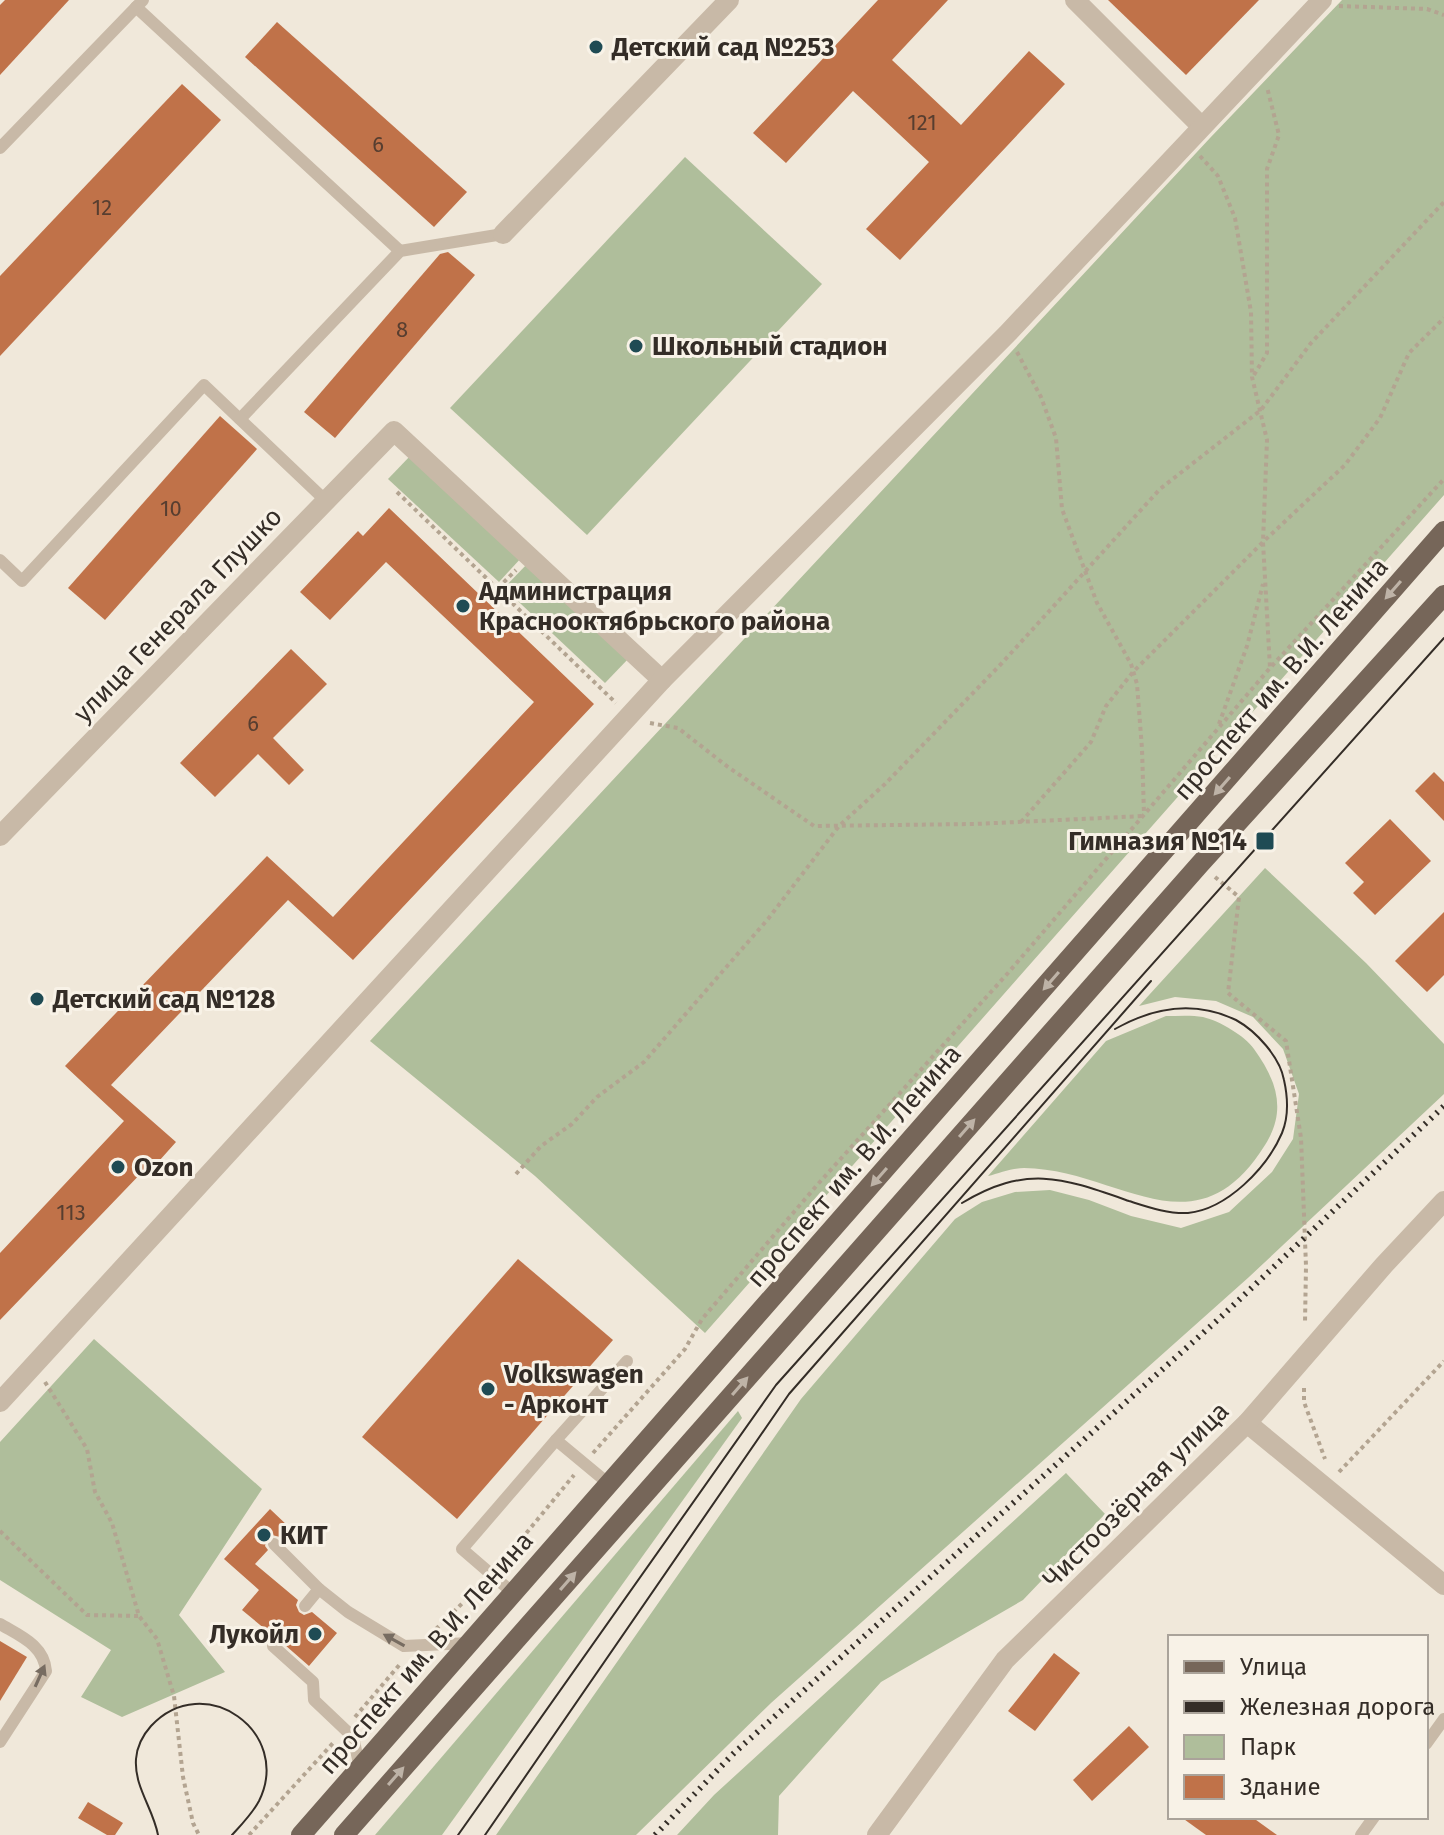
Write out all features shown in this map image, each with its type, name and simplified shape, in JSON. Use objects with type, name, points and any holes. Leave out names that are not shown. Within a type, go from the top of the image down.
[{"type":"main road","name":"проспект им. В.И. Ленина","points":[[301,1835],[1444,531]]},
{"type":"main road","points":[[344,1835],[1200,864],[1444,595]]},
{"type":"street","points":[[503,234],[729,0]]},
{"type":"street","points":[[1075,0],[1201,126]]},
{"type":"street","points":[[0,1402],[662,680],[1007,334],[1201,126],[1324,3]]},
{"type":"street","name":"улица Генерала Глушко","points":[[0,836],[394,431],[662,680]]},
{"type":"street","name":"Чистоозёрная улица","points":[[877,1835],[1005,1660],[1247,1423],[1444,1201]]},
{"type":"street","points":[[1247,1423],[1444,1585]]},
{"type":"lane","points":[[0,148],[140,4],[400,251]]},
{"type":"lane","points":[[240,419],[400,251],[503,234]]},
{"type":"lane","points":[[0,560],[22,581],[204,385],[325,500]]},
{"type":"lane","points":[[513,1593],[462,1549],[627,1361]]},
{"type":"lane","points":[[556,1440],[609,1484]]},
{"type":"lane","points":[[274,1544],[319,1589],[348,1612],[404,1646],[470,1643]]},
{"type":"lane","points":[[305,1606],[319,1589]]},
{"type":"lane","points":[[0,1624],[37,1647],[45,1658],[46,1671],[0,1742]]},
{"type":"lane","points":[[278,1640],[273,1646],[313,1682],[314,1700],[353,1737],[360,1768]]},
{"type":"lane","points":[[1428,1741],[1444,1719]]},
{"type":"path","points":[[1324,3],[1427,9],[1444,15]]},
{"type":"path","points":[[1252,377],[1267,353],[1267,169],[1279,135],[1263,74]]},
{"type":"path","points":[[1194,149],[1218,176],[1235,218],[1251,312],[1252,377],[1267,440],[1263,542],[1270,668]]},
{"type":"path","points":[[516,1174],[541,1146],[572,1124],[597,1097],[644,1062],[768,919],[839,826],[885,784],[1086,574],[1160,489],[1261,410],[1311,343],[1444,202]]},
{"type":"path","points":[[1021,822],[1091,742],[1106,706],[1133,672],[1345,465],[1380,418],[1409,353],[1444,318]]},
{"type":"path","points":[[1012,343],[1041,397],[1056,438],[1062,509],[1097,603],[1133,672],[1142,749],[1144,816]]},
{"type":"path","points":[[702,1319],[818,1184],[1008,973],[1270,668],[1444,479]]},
{"type":"path","points":[[397,492],[630,716],[646,723],[678,728],[728,767],[814,826],[1144,816]]},
{"type":"path","points":[[1217,730],[1247,646],[1265,577]]},
{"type":"path","points":[[1213,875],[1239,897],[1228,993],[1286,1041],[1301,1138],[1306,1266],[1304,1402],[1327,1467]]},
{"type":"path","points":[[1332,1479],[1444,1361]]},
{"type":"path","points":[[43,1378],[87,1449],[95,1492],[112,1523],[139,1616],[157,1639],[174,1696],[183,1777],[193,1823],[199,1835]]},
{"type":"path","points":[[0,1531],[87,1615],[139,1616]]},
{"type":"green space","points":[[1342,0],[1444,0],[1444,495],[705,1333],[535,1176],[370,1041]]},
{"type":"green space","name":"Школьный стадион","points":[[685,157],[822,284],[587,535],[450,408]]},
{"type":"green space","points":[[412,454],[522,557],[499,582],[388,479]]},
{"type":"green space","points":[[529,562],[630,657],[605,683],[504,588]]},
{"type":"green space","points":[[1265,868],[1366,963],[1444,1044],[1444,1094],[1249,1277],[771,1703],[636,1835],[496,1835],[801,1399],[955,1219],[982,1202],[1015,1192],[1050,1190],[1131,1216],[1181,1228],[1229,1212],[1272,1172],[1293,1139],[1299,1094],[1283,1049],[1253,1017],[1216,1001],[1175,997],[1139,1006]]},
{"type":"green space","points":[[1166,1016],[1203,1017],[1224,1025],[1250,1044],[1269,1073],[1276,1096],[1276,1120],[1265,1145],[1238,1178],[1211,1196],[1183,1202],[1154,1199],[1059,1172],[1019,1168],[988,1176],[1106,1041]]},
{"type":"green space","points":[[94,1339],[262,1489],[179,1615],[225,1672],[122,1717],[81,1697],[111,1650],[0,1580],[0,1442]]},
{"type":"green space","points":[[738,1411],[742,1418],[442,1835],[375,1835]]},
{"type":"green space","points":[[1066,1473],[1105,1514],[1023,1600],[881,1682],[779,1796],[778,1835],[677,1835],[714,1795]]},
{"type":"building","points":[[5,0],[69,0],[0,75],[0,5]]},
{"type":"building","points":[[878,0],[948,0],[892,60],[961,125],[1029,51],[1065,84],[900,260],[866,229],[929,162],[853,91],[786,163],[753,133]]},
{"type":"building","points":[[1108,0],[1259,0],[1186,75]]},
{"type":"building","points":[[277,22],[467,192],[434,227],[245,57]]},
{"type":"building","points":[[182,84],[221,120],[0,356],[0,276]]},
{"type":"building","points":[[448,252],[475,275],[335,438],[304,412],[440,254]]},
{"type":"building","points":[[220,416],[257,449],[105,620],[68,588]]},
{"type":"building","points":[[389,508],[594,704],[353,960],[288,900],[111,1085],[176,1142],[151,1170],[147,1167],[0,1320],[0,1253],[124,1121],[65,1066],[267,856],[333,917],[534,702],[386,562],[330,620],[300,592],[358,531],[363,536]]},
{"type":"building","points":[[291,649],[327,684],[273,738],[304,770],[289,785],[258,754],[215,797],[180,763]]},
{"type":"building","points":[[1434,772],[1444,782],[1444,821],[1415,791]]},
{"type":"building","points":[[1390,819],[1431,861],[1375,915],[1353,893],[1364,882],[1345,863]]},
{"type":"building","points":[[1444,912],[1444,975],[1427,992],[1395,961]]},
{"type":"building","name":"Volkswagen - Арконт","points":[[518,1259],[613,1340],[457,1519],[362,1437]]},
{"type":"building","points":[[270,1509],[289,1527],[280,1537],[272,1535],[267,1538],[265,1546],[268,1550],[255,1564],[298,1600],[296,1605],[299,1612],[304,1615],[312,1612],[337,1633],[309,1666],[285,1645],[284,1634],[279,1631],[271,1634],[242,1610],[259,1590],[224,1559]]},
{"type":"building","points":[[0,1641],[27,1657],[0,1701]]},
{"type":"building","points":[[1054,1653],[1080,1673],[1035,1731],[1008,1711]]},
{"type":"building","points":[[1129,1726],[1149,1747],[1092,1801],[1073,1780]]},
{"type":"building","points":[[88,1802],[123,1823],[115,1835],[107,1835],[78,1818]]},
{"type":"building","points":[[1184,1819],[1255,1819],[1277,1835],[1206,1835]]},
{"type":"tram line","points":[[458,1835],[776,1385],[1444,638]]},
{"type":"tram line","points":[[485,1835],[789,1394],[1151,981]]},
{"type":"tram line","points":[[962,1203],[1006,1183],[1045,1179],[1084,1186],[1158,1210],[1188,1213],[1217,1204],[1256,1173],[1282,1133],[1287,1107],[1282,1071],[1259,1038],[1236,1020],[1190,1008],[1159,1011],[1115,1029]]},
{"type":"tram line","points":[[158,1835],[138,1779],[138,1750],[151,1726],[172,1710],[195,1704],[217,1706],[238,1716],[254,1732],[264,1752],[266,1776],[259,1801],[232,1835]]},
{"type":"railway","points":[[655,1835],[734,1753],[1222,1316],[1444,1106]]},
{"type":"place","name":"Детский сад №253","points":[[596,47]]},
{"type":"place","name":"Школьный стадион","points":[[636,346]]},
{"type":"place","name":"Администрация Краснооктябрьского района","points":[[463,606]]},
{"type":"place","name":"Гимназия №14","points":[[1265,841]]},
{"type":"place","name":"Детский сад №128","points":[[37,999]]},
{"type":"place","name":"Ozon","points":[[118,1167]]},
{"type":"place","name":"Volkswagen - Арконт","points":[[488,1389]]},
{"type":"place","name":"КИТ","points":[[264,1535]]},
{"type":"place","name":"Лукойл","points":[[315,1634]]}]
